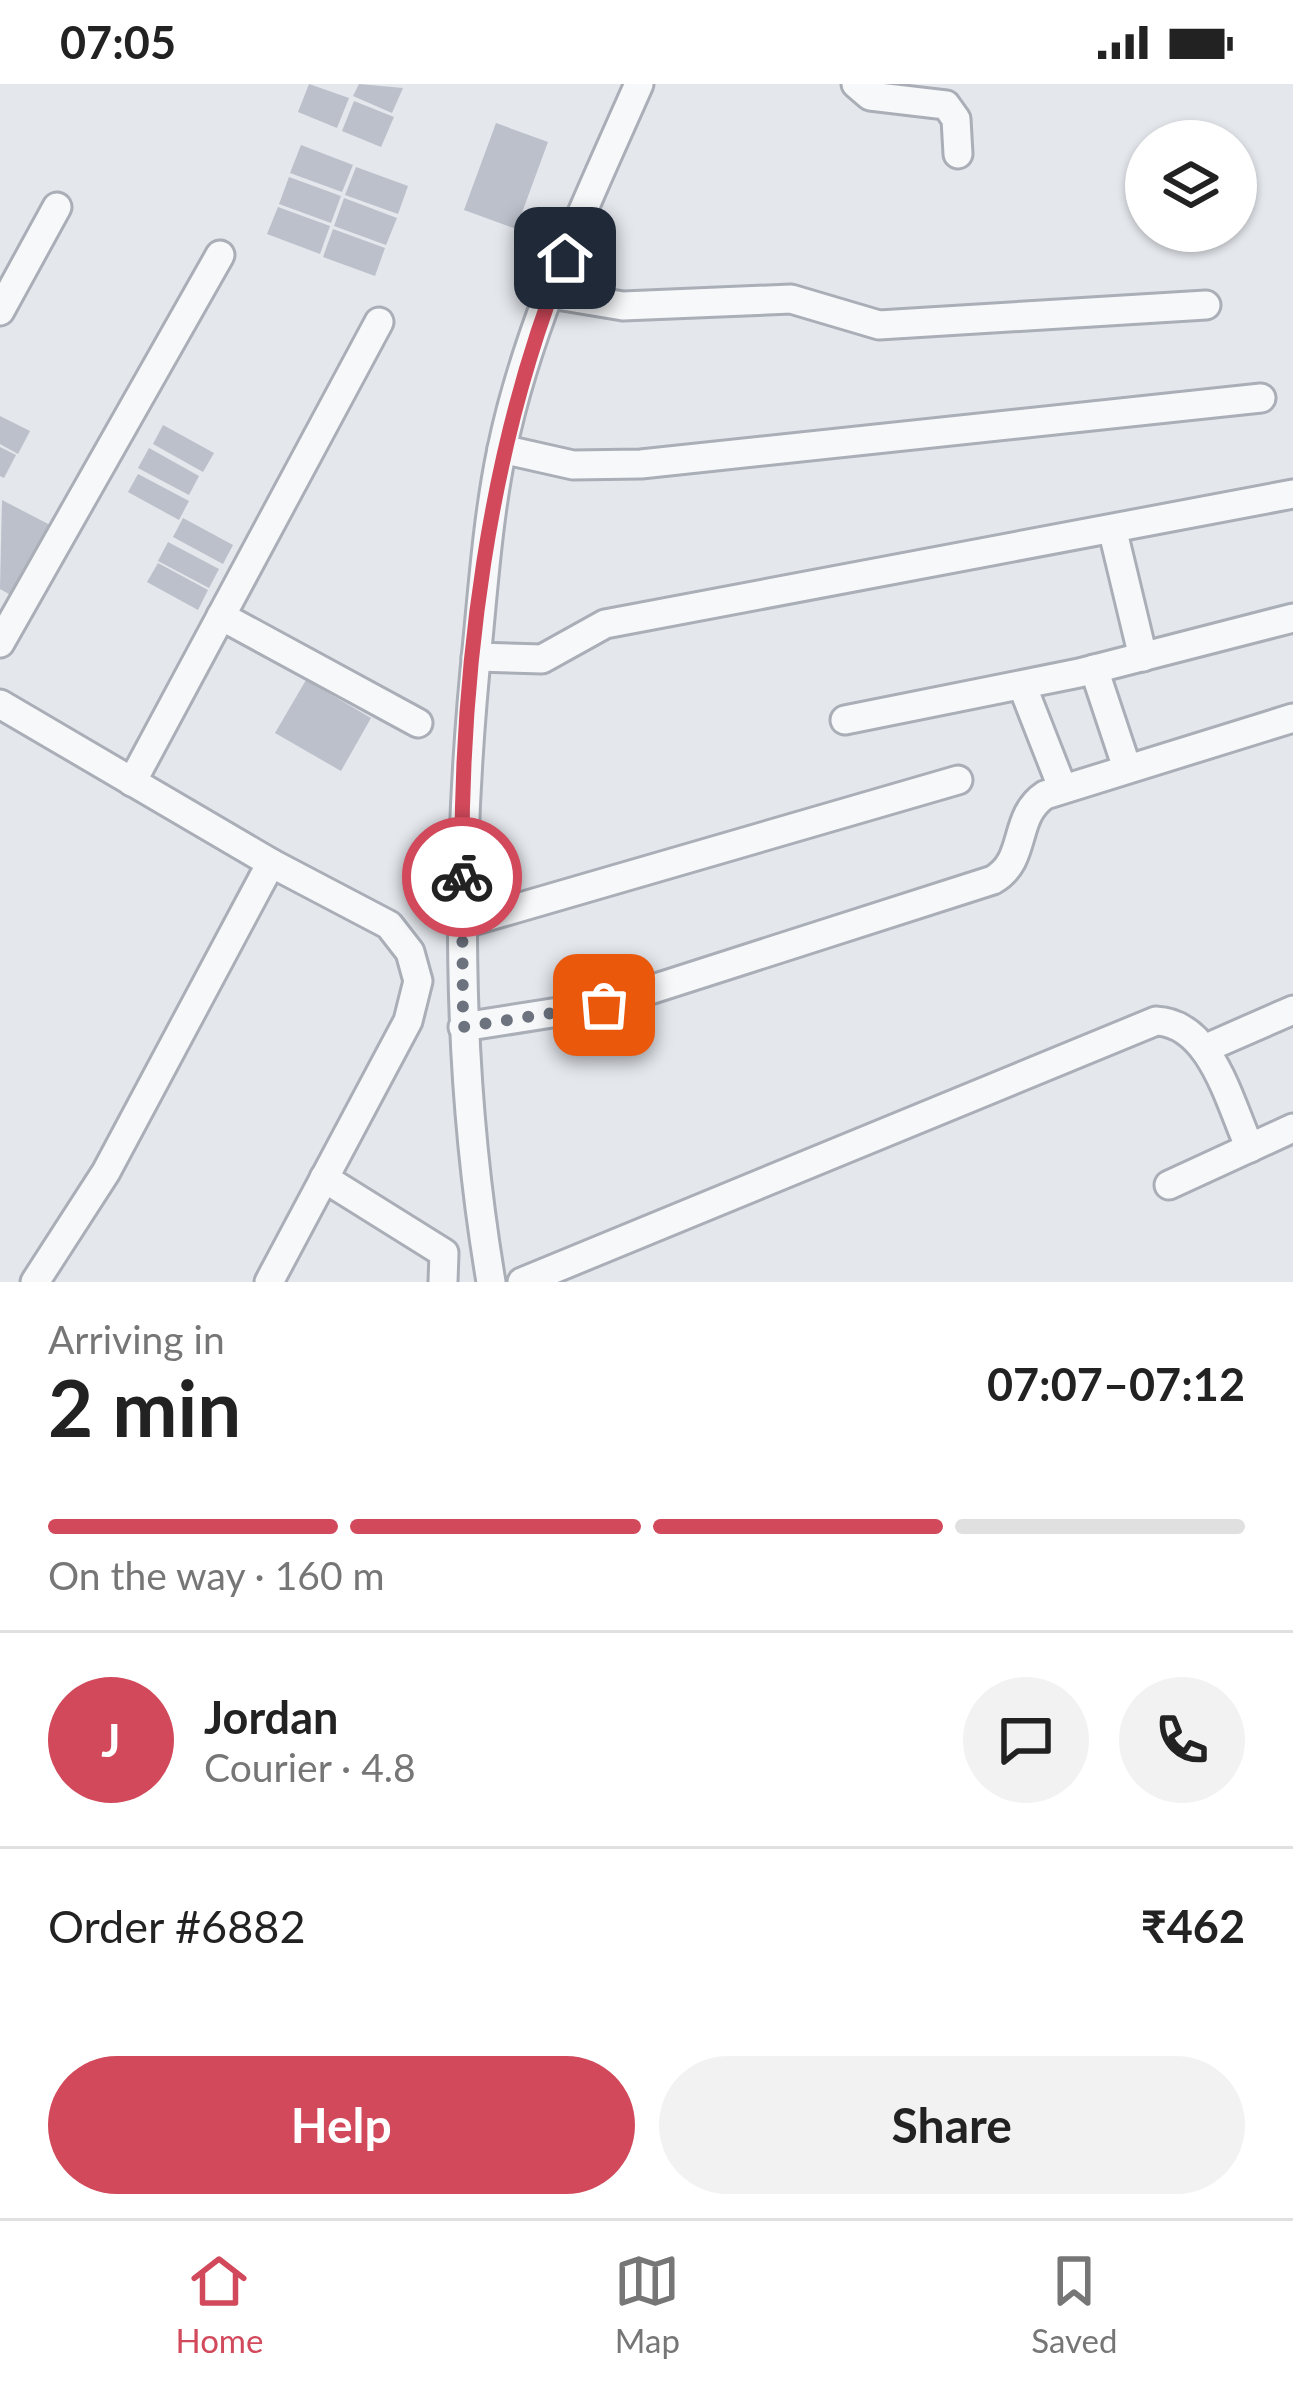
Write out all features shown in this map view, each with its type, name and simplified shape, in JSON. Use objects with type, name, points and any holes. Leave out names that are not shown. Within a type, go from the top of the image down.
[{"type":"street","points":[[490,1282],[476,1193],[463,1027],[461,801],[476,657],[502,449],[550,293],[639,84]]},
{"type":"street","points":[[856,84],[870,96],[946,105],[956,119],[958,154]]},
{"type":"street","points":[[0,311],[57,207]]},
{"type":"street","points":[[0,643],[220,255]]},
{"type":"street","points":[[550,293],[623,306],[791,299],[879,325],[1206,305]]},
{"type":"street","points":[[132,782],[379,322]]},
{"type":"street","points":[[502,449],[574,465],[641,464],[1261,398]]},
{"type":"street","points":[[476,657],[529,662],[605,624],[813,581],[1114,532],[1293,494]]},
{"type":"street","points":[[1114,532],[1143,657]]},
{"type":"street","points":[[221,616],[418,723]]},
{"type":"street","points":[[845,720],[1094,669],[1293,617]]},
{"type":"street","points":[[1094,669],[1127,768]]},
{"type":"street","points":[[1022,685],[1062,788]]},
{"type":"street","points":[[0,704],[271,863],[389,925],[410,952],[418,981],[408,1021],[268,1282]]},
{"type":"street","points":[[463,1027],[604,1005],[993,880],[1015,862],[1028,811],[1062,788],[1293,718]]},
{"type":"street","points":[[462,924],[958,780]]},
{"type":"street","points":[[35,1282],[106,1172],[271,863]]},
{"type":"street","points":[[1204,1049],[1293,1010]]},
{"type":"street","points":[[521,1282],[1145,1024],[1181,1026],[1204,1049],[1250,1148]]},
{"type":"street","points":[[1169,1186],[1293,1128]]},
{"type":"street","points":[[324,1178],[444,1253],[443,1282]]},
{"type":"building","points":[[309,84],[349,98],[337,128],[298,112]]},
{"type":"building","points":[[359,84],[403,88],[392,113],[353,96]]},
{"type":"building","points":[[354,101],[394,117],[381,147],[342,131]]},
{"type":"building","points":[[496,123],[548,142],[516,229],[464,210]]},
{"type":"building","points":[[301,145],[353,165],[342,192],[290,173]]},
{"type":"building","points":[[356,167],[408,186],[398,214],[345,195]]},
{"type":"building","points":[[289,177],[341,196],[331,223],[279,204]]},
{"type":"building","points":[[344,198],[397,218],[386,245],[334,226]]},
{"type":"building","points":[[278,207],[330,226],[320,254],[267,234]]},
{"type":"building","points":[[333,229],[385,248],[375,276],[323,257]]},
{"type":"building","points":[[0,416],[30,431],[18,454],[0,444]]},
{"type":"building","points":[[163,425],[214,453],[203,472],[153,444]]},
{"type":"building","points":[[0,447],[16,455],[4,478],[0,476]]},
{"type":"building","points":[[149,448],[199,476],[189,495],[138,468]]},
{"type":"building","points":[[138,474],[189,501],[179,520],[128,492]]},
{"type":"building","points":[[2,500],[54,527],[16,598],[0,589]]},
{"type":"building","points":[[183,518],[233,545],[223,564],[173,537]]},
{"type":"building","points":[[168,542],[219,569],[209,588],[158,561]]},
{"type":"building","points":[[158,563],[208,590],[198,610],[147,582]]},
{"type":"building","points":[[306,680],[371,718],[341,771],[275,733]]},
{"type":"way so far","points":[[462,877],[463,1027],[526,1021],[604,1005]]},
{"type":"route","points":[[462,877],[461,801],[502,449],[534,334],[565,258]]}]
